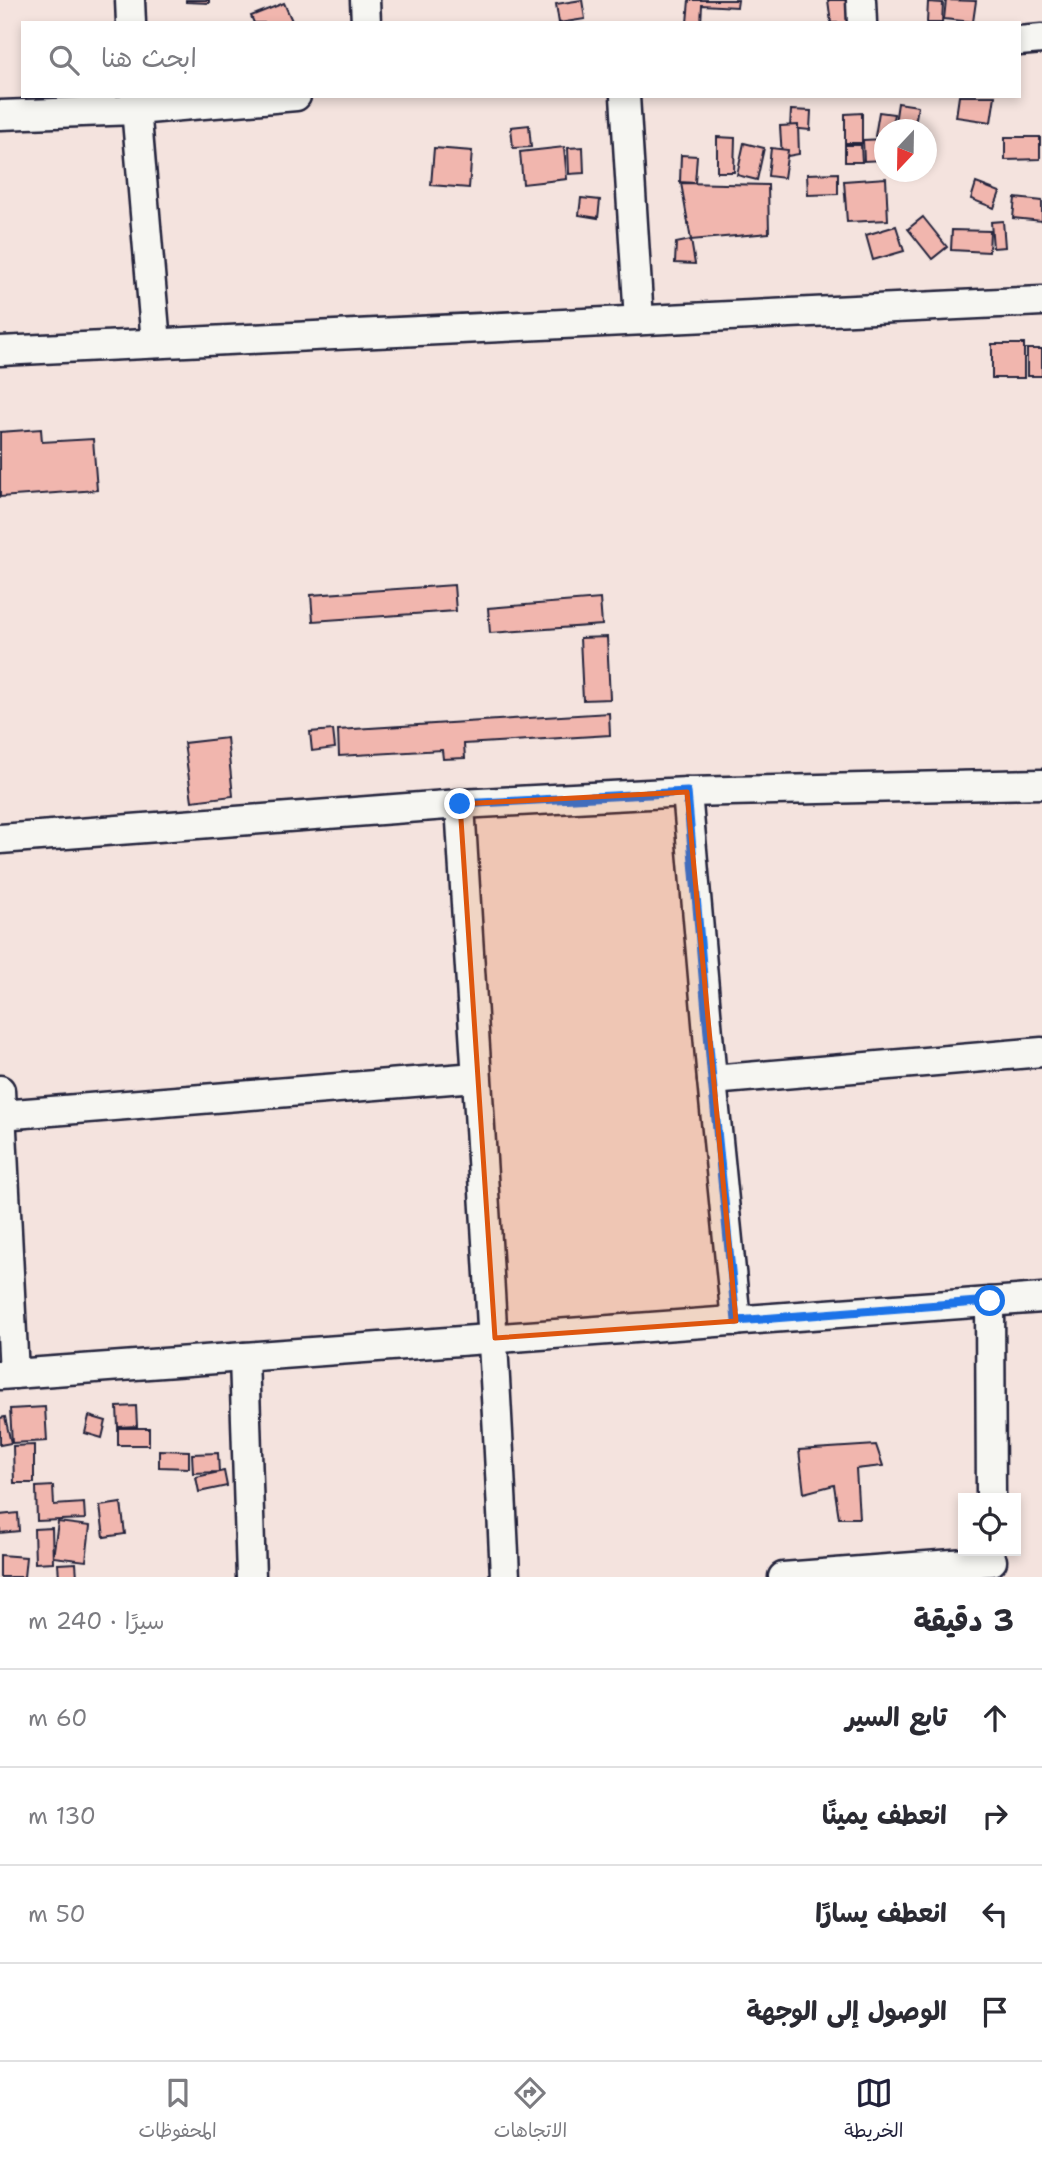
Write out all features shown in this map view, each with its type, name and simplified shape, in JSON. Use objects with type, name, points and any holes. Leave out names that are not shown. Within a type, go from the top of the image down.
[{"type":"street","points":[[130,0],[131,21]]},
{"type":"street","points":[[365,0],[366,21]]},
{"type":"street","points":[[861,0],[862,21]]},
{"type":"street","points":[[1021,41],[1042,39]]},
{"type":"street","points":[[0,115],[136,103],[250,98]]},
{"type":"street","points":[[625,98],[639,320]]},
{"type":"street","points":[[136,103],[156,343]]},
{"type":"street","points":[[0,352],[1042,301]]},
{"type":"street","points":[[0,839],[460,804],[687,792],[1042,784]]},
{"type":"street","points":[[687,792],[736,1321]]},
{"type":"street","points":[[460,804],[495,1338],[505,1577]]},
{"type":"street","points":[[712,1080],[1042,1052]]},
{"type":"street","points":[[1,1115],[476,1077]]},
{"type":"street","points":[[0,1090],[7,1375],[1042,1298]]},
{"type":"street","points":[[990,1301],[991,1493]]},
{"type":"street","points":[[244,1357],[251,1577]]},
{"type":"street","points":[[783,1577],[992,1563]]},
{"type":"highlighted area","points":[[687,792],[736,1321],[495,1338],[460,804]]},
{"type":"building","points":[[209,0],[209,3],[186,2]]},
{"type":"building","points":[[582,0],[585,19],[559,21],[556,4]]},
{"type":"building","points":[[689,0],[738,0],[737,7],[702,5],[701,21],[687,21]]},
{"type":"building","points":[[828,0],[865,0],[868,21],[831,21]]},
{"type":"building","points":[[946,0],[976,1],[973,21],[944,19]]},
{"type":"building","points":[[928,2],[943,3],[942,21],[927,21]]},
{"type":"building","points":[[284,3],[292,21],[253,21],[251,16]]},
{"type":"building","points":[[959,98],[995,98],[991,122],[956,117]]},
{"type":"building","points":[[898,103],[918,106],[916,119],[896,119]]},
{"type":"building","points":[[791,110],[811,111],[810,130],[790,128]]},
{"type":"building","points":[[879,112],[894,114],[893,119],[878,119]]},
{"type":"building","points":[[862,113],[862,143],[845,143],[845,114]]},
{"type":"building","points":[[529,125],[531,147],[513,148],[511,127]]},
{"type":"building","points":[[798,125],[799,154],[782,157],[780,126]]},
{"type":"building","points":[[717,137],[735,138],[734,172],[717,172]]},
{"type":"building","points":[[1005,137],[1040,137],[1040,159],[1005,160]]},
{"type":"building","points":[[874,139],[874,160],[864,161],[863,140]]},
{"type":"building","points":[[744,143],[764,148],[757,180],[737,175]]},
{"type":"building","points":[[845,145],[861,145],[862,162],[845,162]]},
{"type":"building","points":[[564,147],[567,179],[523,184],[520,152]]},
{"type":"building","points":[[583,147],[584,173],[569,174],[568,148]]},
{"type":"building","points":[[434,148],[472,151],[469,188],[431,185]]},
{"type":"building","points":[[771,148],[788,150],[784,178],[768,176]]},
{"type":"building","points":[[681,155],[697,156],[695,183],[680,182]]},
{"type":"building","points":[[838,173],[838,194],[808,195],[807,174]]},
{"type":"building","points":[[874,179],[874,182],[886,182],[888,220],[847,222],[844,181]]},
{"type":"building","points":[[681,183],[768,185],[769,233],[691,240]]},
{"type":"building","points":[[976,183],[1000,192],[994,208],[971,199]]},
{"type":"building","points":[[581,198],[600,200],[598,218],[579,215]]},
{"type":"building","points":[[1015,198],[1042,201],[1042,221],[1013,218]]},
{"type":"building","points":[[923,217],[947,247],[932,259],[908,229]]},
{"type":"building","points":[[1003,221],[1005,247],[993,248],[991,222]]},
{"type":"building","points":[[896,226],[904,251],[873,260],[866,235]]},
{"type":"building","points":[[952,230],[990,231],[989,252],[951,250]]},
{"type":"building","points":[[691,240],[695,264],[675,263],[676,243]]},
{"type":"building","points":[[992,344],[1024,344],[1024,378],[992,378]]},
{"type":"building","points":[[1027,349],[1042,349],[1042,376],[1027,376]]},
{"type":"building","points":[[41,429],[42,442],[93,439],[97,490],[0,497],[0,432]]},
{"type":"building","points":[[454,585],[456,611],[313,621],[311,595]]},
{"type":"building","points":[[600,599],[602,625],[490,633],[488,608]]},
{"type":"building","points":[[607,637],[610,699],[583,700],[580,638]]},
{"type":"building","points":[[609,713],[610,735],[464,744],[465,758],[443,759],[442,750],[339,756],[338,730]]},
{"type":"building","points":[[333,730],[335,748],[312,751],[310,732]]},
{"type":"building","points":[[227,738],[233,796],[192,801],[184,743]]},
{"type":"building","points":[[136,1406],[137,1426],[118,1427],[117,1407]]},
{"type":"building","points":[[45,1407],[47,1441],[12,1443],[10,1409]]},
{"type":"building","points":[[89,1416],[106,1421],[102,1438],[85,1433]]},
{"type":"building","points":[[5,1417],[11,1443],[0,1445],[0,1418]]},
{"type":"building","points":[[118,1428],[149,1428],[149,1445],[118,1445]]},
{"type":"building","points":[[34,1445],[34,1483],[14,1483],[13,1446]]},
{"type":"building","points":[[876,1445],[883,1466],[856,1469],[859,1518],[839,1518],[834,1485],[804,1493],[799,1450]]},
{"type":"building","points":[[159,1450],[189,1451],[189,1468],[159,1467]]},
{"type":"building","points":[[218,1453],[219,1472],[193,1473],[192,1454]]},
{"type":"building","points":[[224,1471],[227,1486],[199,1492],[196,1477]]},
{"type":"building","points":[[53,1486],[54,1505],[84,1503],[85,1519],[37,1521],[36,1487]]},
{"type":"building","points":[[121,1503],[125,1534],[104,1537],[100,1506]]},
{"type":"building","points":[[18,1513],[19,1531],[0,1533],[0,1515]]},
{"type":"building","points":[[58,1522],[90,1526],[86,1561],[53,1557]]},
{"type":"building","points":[[52,1528],[53,1562],[35,1563],[34,1529]]},
{"type":"building","points":[[0,1555],[26,1557],[24,1577],[0,1577]]},
{"type":"building","points":[[76,1563],[77,1577],[59,1577],[58,1564]]},
{"type":"route","points":[[460,804],[687,792],[736,1321],[990,1301]]}]
